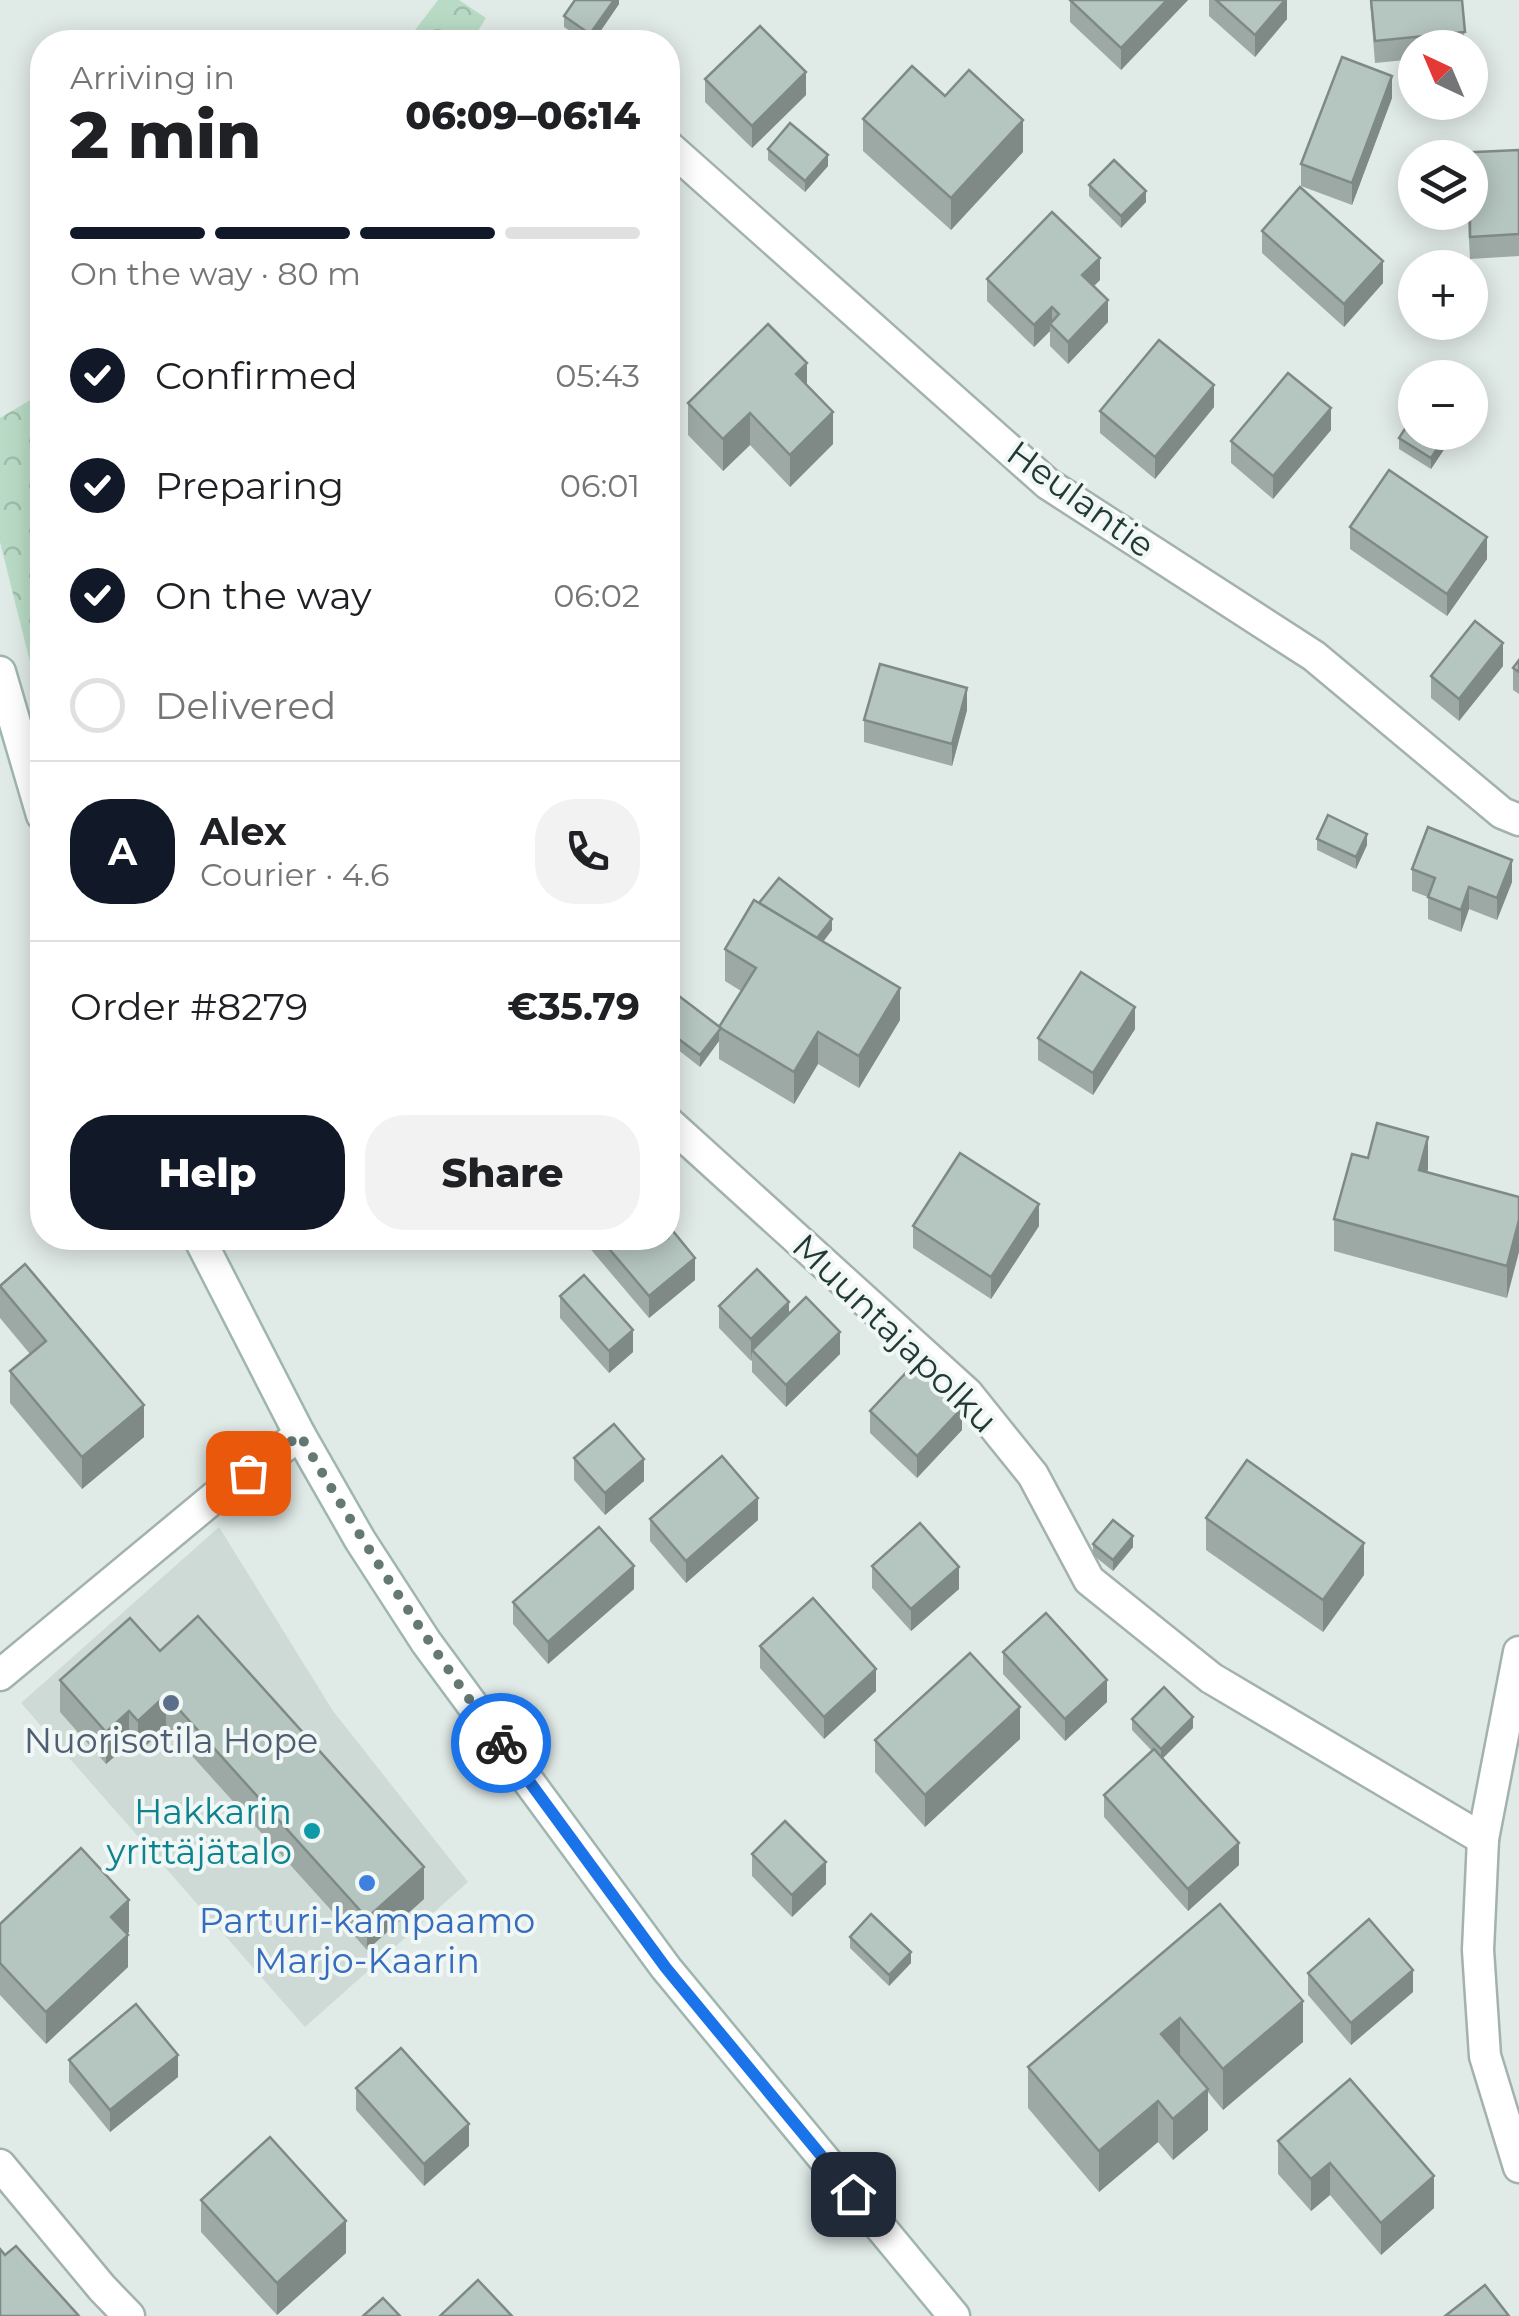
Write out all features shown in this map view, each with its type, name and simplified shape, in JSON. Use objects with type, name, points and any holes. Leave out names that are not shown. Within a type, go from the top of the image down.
[{"type":"street","name":"Heulantie","points":[[680,157],[1048,484],[1314,656],[1502,813],[1519,820]]},
{"type":"street","points":[[0,672],[30,774]]},
{"type":"street","name":"Muuntajapolku","points":[[680,1133],[967,1392],[1033,1475],[1089,1580],[1211,1678],[1483,1839]]},
{"type":"street","points":[[205,1250],[300,1435],[360,1540],[426,1642],[666,1968],[954,2316]]},
{"type":"street","points":[[0,1676],[222,1492],[300,1435]]},
{"type":"street","points":[[1519,1652],[1483,1839],[1478,1950],[1486,2056],[1519,2167]]},
{"type":"street","points":[[0,2165],[129,2316]]},
{"type":"shaded area","points":[[219,1527],[333,1711],[468,1882],[305,2027],[21,1703]]},
{"type":"green space","points":[[438,0],[459,0],[486,18],[478,30],[415,30]]},
{"type":"green space","points":[[30,400],[30,662],[0,542],[0,418]]},
{"type":"building","points":[[575,0],[614,0],[593,30],[584,30],[564,16]]},
{"type":"building","points":[[1070,0],[1167,0],[1121,48]]},
{"type":"building","points":[[1216,0],[1285,0],[1255,35]]},
{"type":"building","points":[[1371,0],[1462,0],[1465,30],[1398,30],[1398,39],[1375,41]]},
{"type":"building","points":[[760,26],[806,72],[752,126],[705,79]]},
{"type":"building","points":[[1342,57],[1392,76],[1352,183],[1301,164]]},
{"type":"building","points":[[912,66],[945,96],[969,70],[1023,120],[951,198],[863,119]]},
{"type":"building","points":[[790,123],[828,155],[805,181],[768,149]]},
{"type":"building","points":[[1519,150],[1519,234],[1470,237],[1470,230],[1488,230],[1488,151]]},
{"type":"building","points":[[1114,160],[1146,191],[1121,216],[1089,185]]},
{"type":"building","points":[[1300,187],[1383,261],[1344,304],[1262,231]]},
{"type":"building","points":[[1052,212],[1100,258],[1082,275],[1108,300],[1068,342],[1050,324],[1059,314],[1052,307],[1034,325],[987,279]]},
{"type":"building","points":[[768,324],[807,363],[796,374],[833,412],[790,455],[750,413],[723,439],[688,403]]},
{"type":"building","points":[[1159,340],[1214,385],[1155,457],[1100,411]]},
{"type":"building","points":[[1288,373],[1331,408],[1273,476],[1231,441]]},
{"type":"building","points":[[1418,450],[1436,450],[1431,458]]},
{"type":"building","points":[[1389,470],[1487,537],[1447,594],[1350,527]]},
{"type":"building","points":[[1475,621],[1503,643],[1459,699],[1431,676]]},
{"type":"building","points":[[880,664],[967,688],[952,744],[864,720]]},
{"type":"building","points":[[1328,815],[1367,834],[1356,857],[1317,839]]},
{"type":"building","points":[[1428,827],[1512,860],[1497,898],[1469,887],[1461,910],[1428,897],[1435,878],[1412,869]]},
{"type":"building","points":[[779,878],[832,919],[817,938],[759,903]]},
{"type":"building","points":[[754,900],[900,988],[859,1056],[818,1032],[794,1072],[719,1027],[756,968],[725,949]]},
{"type":"building","points":[[1081,972],[1135,1007],[1093,1073],[1038,1038]]},
{"type":"building","points":[[680,997],[721,1028],[700,1055],[680,1040]]},
{"type":"building","points":[[1377,1123],[1428,1137],[1419,1170],[1519,1197],[1519,1220],[1507,1266],[1334,1219],[1352,1154],[1368,1158]]},
{"type":"building","points":[[960,1153],[1039,1204],[991,1277],[913,1226]]},
{"type":"building","points":[[680,1240],[695,1258],[649,1296],[610,1250],[680,1250]]},
{"type":"building","points":[[25,1264],[144,1405],[82,1457],[10,1371],[46,1341],[0,1286]]},
{"type":"building","points":[[757,1269],[789,1302],[751,1339],[719,1306]]},
{"type":"building","points":[[584,1275],[633,1330],[609,1351],[560,1296]]},
{"type":"building","points":[[806,1297],[840,1332],[786,1385],[752,1350]]},
{"type":"building","points":[[915,1363],[962,1408],[917,1456],[870,1411]]},
{"type":"building","points":[[614,1424],[644,1459],[605,1493],[574,1458]]},
{"type":"building","points":[[722,1456],[758,1498],[686,1561],[650,1519]]},
{"type":"building","points":[[1247,1460],[1364,1543],[1323,1600],[1206,1518]]},
{"type":"building","points":[[1113,1520],[1133,1536],[1113,1560],[1093,1544]]},
{"type":"building","points":[[920,1523],[959,1567],[911,1609],[872,1566]]},
{"type":"building","points":[[599,1527],[634,1566],[548,1642],[513,1602]]},
{"type":"building","points":[[813,1598],[876,1669],[824,1717],[760,1646]]},
{"type":"building","points":[[1046,1613],[1107,1680],[1065,1719],[1003,1652]]},
{"type":"building","name":"Hakkarin yrittäjätalo","points":[[198,1616],[424,1867],[367,1918],[166,1695],[138,1721],[129,1711],[106,1732],[60,1680],[130,1618],[160,1651]]},
{"type":"building","points":[[970,1653],[1020,1707],[925,1795],[875,1740]]},
{"type":"building","points":[[1164,1687],[1193,1717],[1161,1749],[1132,1719]]},
{"type":"building","points":[[1154,1749],[1239,1843],[1188,1889],[1104,1795]]},
{"type":"building","points":[[785,1821],[826,1862],[792,1895],[752,1854]]},
{"type":"building","points":[[81,1848],[129,1900],[111,1917],[128,1935],[46,2012],[0,1963],[0,1924]]},
{"type":"building","points":[[1220,1904],[1303,2001],[1223,2069],[1180,2018],[1161,2034],[1208,2089],[1173,2119],[1158,2101],[1099,2151],[1028,2067]]},
{"type":"building","points":[[871,1914],[911,1952],[889,1975],[850,1937]]},
{"type":"building","points":[[1369,1919],[1413,1970],[1351,2023],[1308,1973]]},
{"type":"building","points":[[136,2004],[178,2055],[110,2110],[69,2060]]},
{"type":"building","points":[[401,2048],[469,2124],[424,2164],[356,2088]]},
{"type":"building","points":[[1350,2079],[1434,2176],[1381,2223],[1330,2163],[1311,2179],[1278,2141]]},
{"type":"building","points":[[270,2137],[346,2221],[277,2283],[201,2200]]},
{"type":"building","points":[[16,2246],[79,2316],[0,2316],[0,2249],[5,2255]]},
{"type":"building","points":[[478,2280],[512,2316],[440,2316]]},
{"type":"building","points":[[1485,2285],[1509,2316],[1445,2316]]},
{"type":"building","points":[[383,2298],[400,2316],[363,2316]]},
{"type":"way so far","points":[[248,1473],[300,1435],[360,1540],[426,1642],[501,1743]]},
{"type":"place","name":"Nuorisotila Hope","points":[[171,1703]]},
{"type":"place","name":"Hakkarin yrittäjätalo","points":[[312,1831]]},
{"type":"place","name":"Parturi-kampaamo Marjo-Kaarin","points":[[367,1883]]},
{"type":"route","points":[[501,1743],[666,1968],[853,2194]]}]
